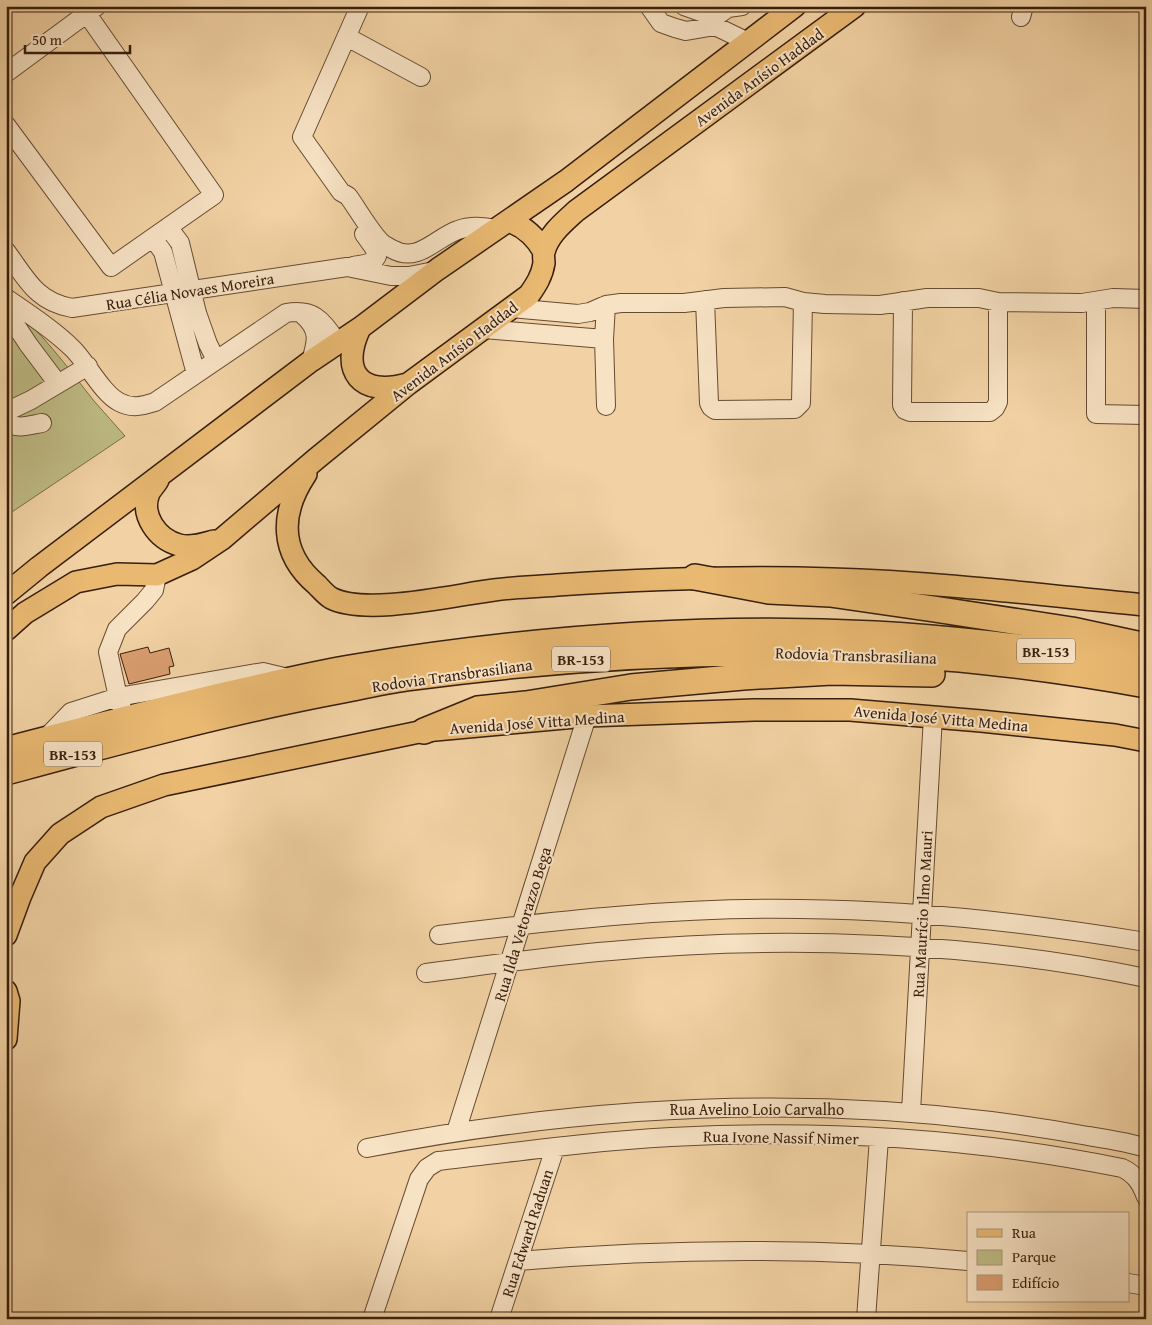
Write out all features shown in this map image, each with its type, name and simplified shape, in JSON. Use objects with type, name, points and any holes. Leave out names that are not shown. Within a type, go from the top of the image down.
[{"type":"highway","points":[[695,577],[769,591],[830,594],[1072,630],[1146,646]]},
{"type":"highway","name":"Rodovia Transbrasiliana","points":[[6,750],[128,717],[355,667],[508,646],[626,635],[712,632],[876,634],[1007,646],[1146,663]]},
{"type":"highway","name":"Rodovia Transbrasiliana","points":[[6,772],[128,717],[274,704],[405,678],[543,662],[610,657],[762,652],[853,653],[978,661],[1089,675],[1146,685]]},
{"type":"highway","points":[[424,731],[478,709],[526,704],[631,688],[743,677],[832,672],[971,676],[1030,667]]},
{"type":"main road","name":"Avenida Anísio Haddad","points":[[6,594],[311,361],[566,181],[795,6]]},
{"type":"main road","name":"Avenida Anísio Haddad","points":[[6,630],[26,613],[76,582],[117,574],[157,575],[192,560],[222,539],[408,384],[529,295],[543,269],[544,252],[559,228],[597,195],[855,6]]},
{"type":"main road","points":[[503,225],[529,233],[537,240],[544,252]]},
{"type":"main road","points":[[351,365],[351,353],[360,328]]},
{"type":"main road","points":[[338,343],[357,376],[371,386],[386,388],[408,384]]},
{"type":"main road","points":[[316,459],[295,491],[288,515],[288,540],[294,558],[306,576],[331,598],[355,604],[376,605],[498,589],[695,577],[844,579],[967,587],[1146,605]]},
{"type":"main road","points":[[165,472],[149,492],[146,510],[152,524],[163,537],[179,545],[196,546],[222,539]]},
{"type":"main road","name":"Avenida José Vitta Medina","points":[[6,935],[35,862],[60,834],[101,807],[164,785],[424,731],[587,716],[754,710],[850,710],[933,716],[1146,740]]},
{"type":"main road","points":[[6,991],[9,1001],[6,1039]]},
{"type":"street","points":[[360,6],[302,137],[340,192],[340,200],[360,220],[378,246],[396,252],[413,254],[456,231],[469,227],[503,225]]},
{"type":"street","points":[[649,6],[686,31],[725,14]]},
{"type":"street","points":[[684,6],[725,14]]},
{"type":"street","points":[[699,6],[715,9],[725,14],[748,42]]},
{"type":"street","points":[[6,73],[92,10],[214,194],[110,267],[6,125]]},
{"type":"street","points":[[347,37],[421,76]]},
{"type":"street","points":[[168,226],[180,243],[197,314],[216,360]]},
{"type":"street","points":[[153,238],[163,252],[196,374]]},
{"type":"street","name":"Rua Célia Novaes Moreira","points":[[37,292],[50,302],[63,307],[85,308],[346,267],[374,261],[378,256],[378,246]]},
{"type":"street","points":[[6,251],[13,266],[37,292],[35,303],[11,309]]},
{"type":"street","name":"Rua Célia Novaes Moreira","points":[[346,267],[391,276],[409,276],[438,270]]},
{"type":"street","points":[[511,308],[578,314],[621,303],[684,304],[724,298],[785,297],[803,302],[825,304],[880,305],[927,298],[979,298],[998,302],[1082,303],[1113,298],[1146,300]]},
{"type":"street","points":[[705,300],[709,403],[715,410],[795,410],[799,407],[801,404],[803,302]]},
{"type":"street","points":[[903,301],[902,405],[905,410],[910,412],[990,412],[995,408],[998,402],[998,302]]},
{"type":"street","points":[[1096,301],[1096,414],[1146,416]]},
{"type":"street","points":[[606,306],[604,339],[606,406]]},
{"type":"street","points":[[50,330],[49,318],[51,313],[55,309],[63,307]]},
{"type":"street","points":[[11,309],[50,330],[73,349],[117,401],[127,406],[139,407],[155,402],[286,313],[299,311],[311,314],[319,319],[338,343]]},
{"type":"street","points":[[11,309],[28,344],[58,384]]},
{"type":"street","points":[[299,311],[314,328],[316,337],[311,361]]},
{"type":"street","points":[[484,329],[604,339]]},
{"type":"street","points":[[6,414],[88,366]]},
{"type":"street","points":[[6,422],[10,425],[22,427],[42,423]]},
{"type":"street","points":[[128,717],[108,652],[117,629],[154,590],[157,575]]},
{"type":"street","name":"Rua Ilda Vetorazzo Bega","points":[[456,1132],[587,716]]},
{"type":"street","name":"Rua Maurício Ilmo Mauri","points":[[911,1112],[933,716]]},
{"type":"street","points":[[439,935],[629,914],[737,909],[799,909],[922,914],[1034,925],[1146,942]]},
{"type":"street","points":[[426,972],[611,951],[713,944],[817,944],[920,948],[1032,960],[1146,978]]},
{"type":"street","name":"Rua Avelino Loio Carvalho","points":[[367,1148],[538,1120],[656,1110],[784,1107],[911,1112],[1009,1123],[1100,1138],[1146,1148]]},
{"type":"street","name":"Rua Ivone Nassif Nimer","points":[[372,1319],[420,1179],[427,1168],[438,1161],[617,1141],[722,1135],[809,1135],[879,1138],[959,1143],[1040,1153],[1122,1168],[1134,1175],[1143,1188],[1146,1197]]},
{"type":"street","points":[[866,1319],[879,1138]]},
{"type":"street","name":"Rua Edward Raduan","points":[[499,1319],[555,1148]]},
{"type":"street","points":[[518,1261],[588,1255],[727,1250],[797,1250],[967,1261]]},
{"type":"street","points":[[1130,1283],[1146,1286]]},
{"type":"green space","points":[[6,303],[42,337],[125,436],[6,516]]},
{"type":"building","points":[[148,647],[150,653],[169,648],[174,666],[169,667],[170,674],[129,684],[120,654]]}]
